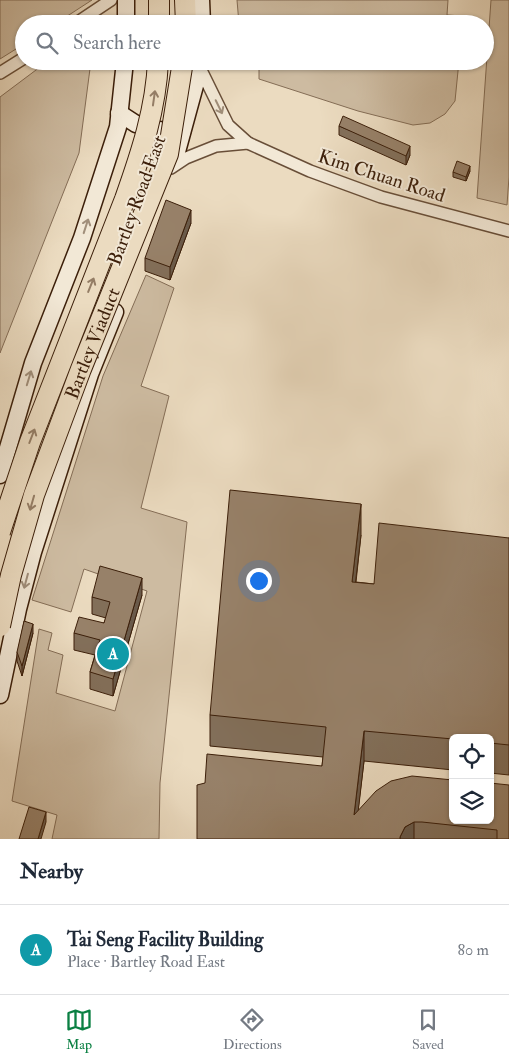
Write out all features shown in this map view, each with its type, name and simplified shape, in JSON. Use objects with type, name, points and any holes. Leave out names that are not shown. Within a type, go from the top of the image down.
[{"type":"highway","points":[[159,0],[159,15]]},
{"type":"highway","points":[[185,0],[186,15]]},
{"type":"highway","name":"Bartley Viaduct","points":[[0,532],[30,442],[137,166],[146,137],[157,70]]},
{"type":"highway","name":"Bartley Viaduct","points":[[0,626],[11,575],[34,495],[81,369],[168,154],[191,70]]},
{"type":"main road","points":[[126,0],[126,15]]},
{"type":"main road","points":[[201,0],[202,15]]},
{"type":"main road","name":"Bartley Road East","points":[[0,475],[33,363],[82,238],[118,127],[124,70]]},
{"type":"main road","name":"Bartley Road East","points":[[0,696],[18,609],[33,552],[90,374],[177,155],[196,82],[194,70]]},
{"type":"main road","points":[[119,113],[136,124],[159,130],[182,132]]},
{"type":"main road","points":[[11,439],[19,463],[29,473],[49,472],[62,461]]},
{"type":"street","points":[[89,15],[112,0]]},
{"type":"street","points":[[0,73],[15,64]]},
{"type":"street","points":[[197,70],[228,125],[248,144]]},
{"type":"street","points":[[171,168],[186,158],[216,146],[248,144]]},
{"type":"street","name":"Kim Chuan Road","points":[[248,144],[310,171],[382,197],[509,231]]},
{"type":"shaded area","points":[[0,0],[92,0],[69,15],[15,15],[15,50],[0,59]]},
{"type":"shaded area","points":[[237,0],[448,0],[447,15],[238,15]]},
{"type":"shaded area","points":[[491,0],[509,0],[509,177],[507,205],[477,198],[486,70],[494,70],[494,15],[490,15]]},
{"type":"shaded area","points":[[36,70],[90,70],[79,153],[0,353],[0,97]]},
{"type":"shaded area","points":[[259,70],[458,70],[455,101],[445,114],[430,123],[413,125],[358,111],[259,79]]},
{"type":"shaded area","points":[[146,275],[174,288],[141,386],[169,396],[141,508],[187,522],[160,783],[159,839],[52,839],[57,815],[12,801],[39,629],[52,633],[48,650],[63,655],[56,693],[115,711],[147,591],[84,569],[71,612],[32,600],[103,376]]},
{"type":"building","points":[[343,116],[410,146],[406,156],[339,126]]},
{"type":"building","points":[[457,161],[470,166],[466,177],[453,172]]},
{"type":"building","points":[[166,200],[191,210],[170,267],[145,258]]},
{"type":"building","points":[[230,490],[361,504],[352,582],[374,584],[379,523],[509,538],[509,745],[494,743],[494,734],[449,734],[449,739],[364,731],[354,815],[376,791],[391,781],[412,776],[449,780],[449,824],[494,824],[494,783],[509,785],[509,839],[497,839],[497,830],[414,822],[405,827],[400,839],[197,839],[197,785],[205,783],[207,754],[322,766],[326,727],[210,715]]},
{"type":"building","points":[[100,566],[142,578],[113,679],[90,672],[100,640],[74,633],[79,617],[104,623],[110,602],[92,597]]},
{"type":"building","points":[[24,621],[33,624],[22,666],[17,652]]},
{"type":"building","points":[[29,807],[46,812],[38,839],[19,839]]},
{"type":"place","name":"Tai Seng Facility Building","points":[[113,654]]}]
